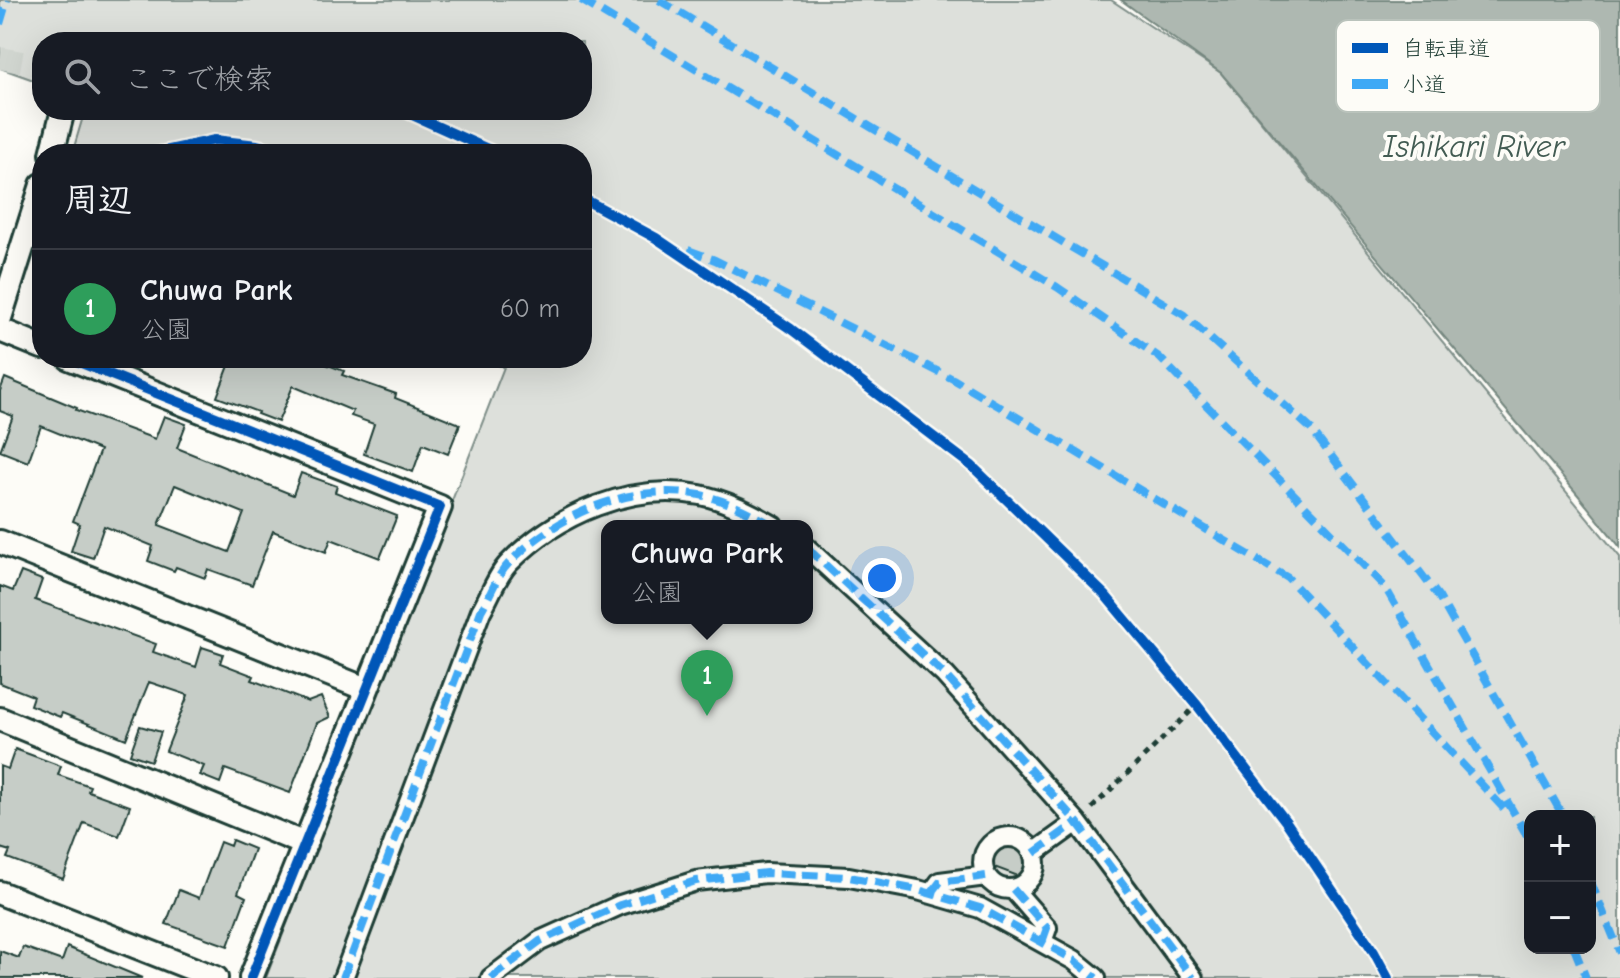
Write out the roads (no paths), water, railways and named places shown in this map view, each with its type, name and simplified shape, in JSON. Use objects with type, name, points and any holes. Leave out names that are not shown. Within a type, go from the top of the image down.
[{"type":"street","points":[[54,144],[60,120]]},
{"type":"street","points":[[0,318],[32,217]]},
{"type":"street","points":[[0,330],[32,343]]},
{"type":"street","points":[[94,368],[440,507],[251,978]]},
{"type":"street","points":[[343,978],[481,611],[507,565],[551,528],[603,502],[655,492],[700,495],[746,510],[764,520]]},
{"type":"street","points":[[0,542],[366,689]]},
{"type":"street","points":[[813,554],[945,675],[1077,822],[1193,978]]},
{"type":"street","points":[[0,719],[305,844]]},
{"type":"street","points":[[1034,853],[1077,822]]},
{"type":"street","points":[[999,839],[1019,839],[1034,853],[1034,874],[1019,888],[999,888],[986,876],[982,863],[984,853],[999,839]]},
{"type":"street","points":[[491,978],[540,941],[620,905],[696,881],[766,873],[849,877],[918,890],[980,908],[1074,960],[1096,978]]},
{"type":"street","points":[[931,894],[940,882],[986,876]]},
{"type":"street","points":[[1013,889],[1047,928],[1042,942]]},
{"type":"street","points":[[0,893],[216,978]]},
{"type":"water","name":"Ishikari River","points":[[1121,0],[1620,0],[1620,547],[1578,495],[1221,73]]},
{"type":"tunnel","points":[[0,58],[32,64]]},
{"type":"place","name":"Chuwa Park","points":[[707,716]]}]
